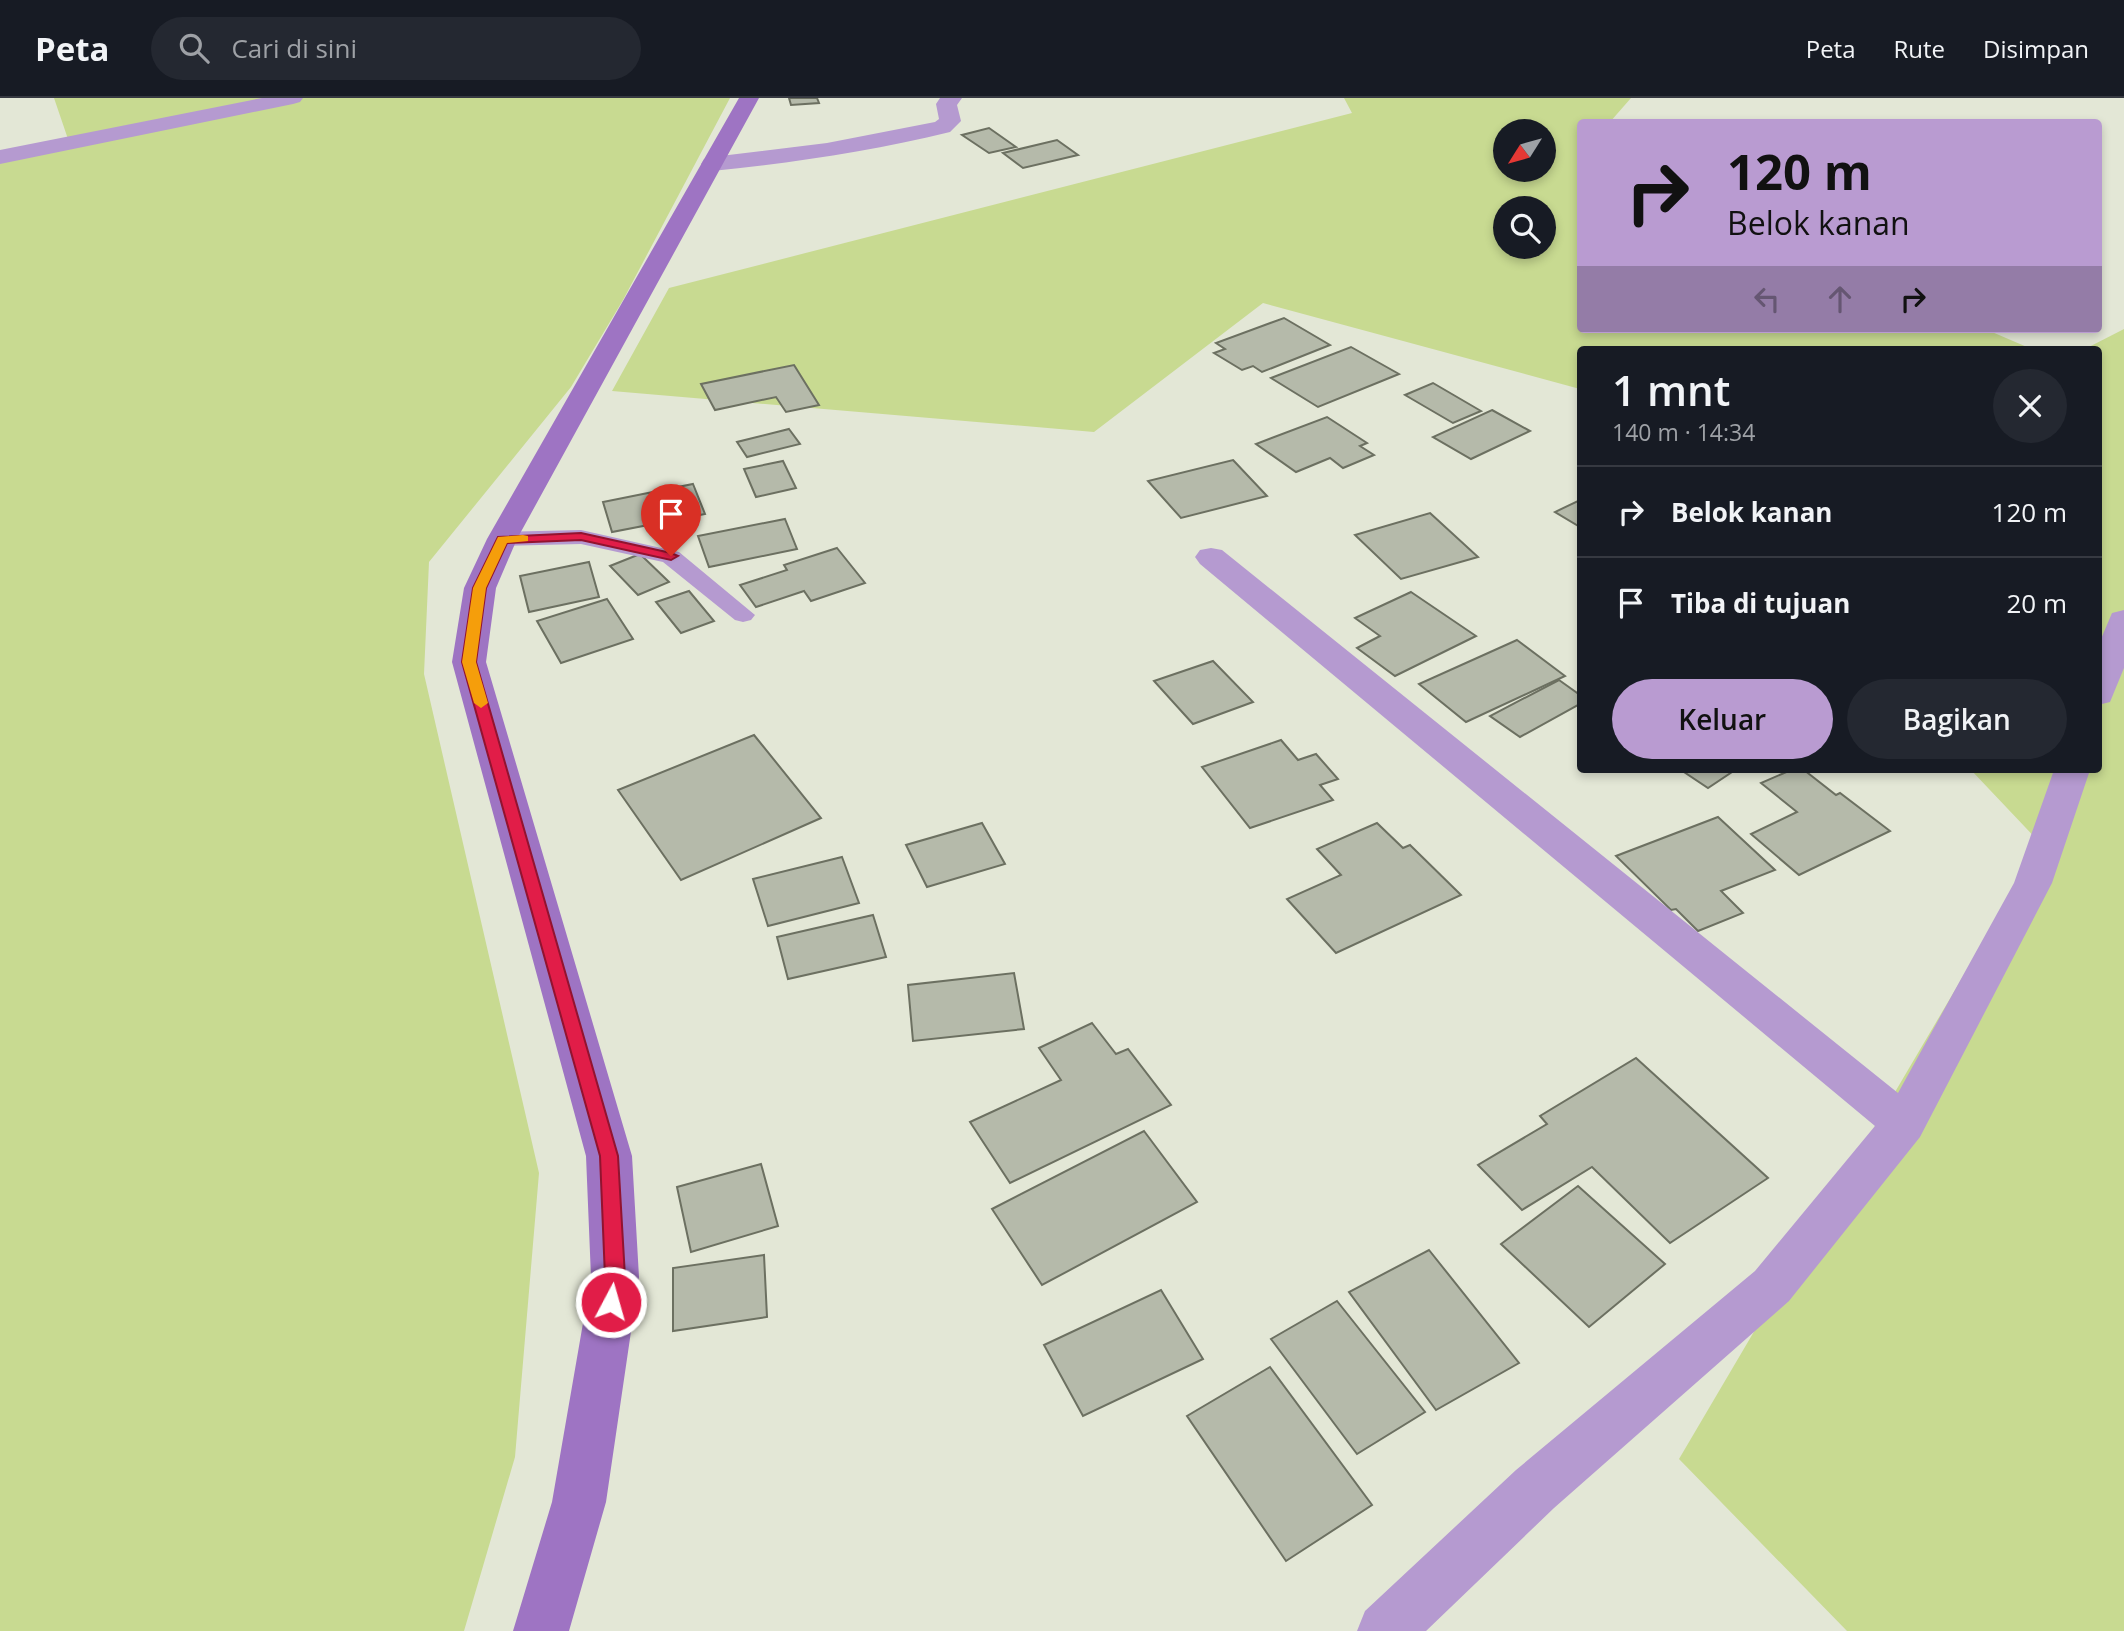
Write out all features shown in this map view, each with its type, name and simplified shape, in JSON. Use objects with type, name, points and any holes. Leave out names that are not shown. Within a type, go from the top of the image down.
[{"type":"street","points":[[0,157],[293,98]]},
{"type":"street","points":[[541,1631],[579,1502],[615,1277],[609,1156],[469,662],[480,588],[502,540],[749,98]]},
{"type":"street","points":[[712,164],[796,156],[878,142],[942,127],[950,121],[946,104],[952,98]]},
{"type":"street","points":[[1211,557],[1903,1124]]},
{"type":"street","points":[[2102,683],[2124,620]]},
{"type":"street","points":[[1385,1631],[1535,1489],[1772,1286],[1903,1124],[2033,883],[2071,773]]},
{"type":"lane","points":[[502,540],[581,537],[671,556],[743,615]]},
{"type":"green space","points":[[54,98],[730,98],[623,300],[571,387],[429,562],[424,674],[539,1173],[515,1457],[464,1631],[0,1631],[0,157],[69,142]]},
{"type":"green space","points":[[1344,98],[1631,98],[1613,119],[1577,119],[1577,333],[1994,333],[2025,346],[1577,346],[1577,388],[1263,303],[1094,432],[612,391],[669,288],[1352,113]]},
{"type":"green space","points":[[2124,329],[2124,1631],[1847,1631],[1679,1459],[2041,844],[1974,773],[2102,773],[2102,346],[2091,346]]},
{"type":"building","points":[[789,98],[817,98],[819,103],[791,105]]},
{"type":"building","points":[[989,128],[1016,147],[989,153],[962,135]]},
{"type":"building","points":[[1057,140],[1078,155],[1023,168],[1003,153]]},
{"type":"building","points":[[1284,318],[1330,345],[1262,372],[1253,366],[1242,370],[1214,353],[1225,349],[1216,343]]},
{"type":"building","points":[[1351,347],[1399,374],[1318,407],[1271,378]]},
{"type":"building","points":[[794,365],[819,405],[786,412],[776,397],[715,410],[701,384]]},
{"type":"building","points":[[1433,383],[1481,411],[1453,423],[1405,395]]},
{"type":"building","points":[[1492,410],[1530,431],[1471,459],[1433,437]]},
{"type":"building","points":[[1327,417],[1367,443],[1360,446],[1374,455],[1343,468],[1330,458],[1296,472],[1256,444]]},
{"type":"building","points":[[789,429],[800,444],[747,457],[737,442]]},
{"type":"building","points":[[1233,460],[1267,496],[1181,518],[1148,481]]},
{"type":"building","points":[[783,461],[796,488],[756,497],[744,469]]},
{"type":"building","points":[[693,484],[705,514],[612,532],[603,502]]},
{"type":"building","points":[[1577,501],[1577,525],[1555,512]]},
{"type":"building","points":[[1430,513],[1478,557],[1401,579],[1355,535]]},
{"type":"building","points":[[785,519],[797,549],[709,567],[698,536]]},
{"type":"building","points":[[837,548],[865,583],[811,601],[804,591],[756,607],[740,585],[787,570],[784,565]]},
{"type":"building","points":[[640,554],[669,582],[638,595],[610,566]]},
{"type":"building","points":[[589,562],[599,597],[529,612],[520,576]]},
{"type":"building","points":[[689,591],[714,621],[681,633],[656,602]]},
{"type":"building","points":[[1411,592],[1476,636],[1395,676],[1357,648],[1380,636],[1355,618]]},
{"type":"building","points":[[607,599],[633,639],[561,663],[537,621]]},
{"type":"building","points":[[1517,640],[1565,676],[1466,722],[1419,684]]},
{"type":"building","points":[[1213,661],[1253,702],[1193,724],[1154,681]]},
{"type":"building","points":[[1559,680],[1577,693],[1577,706],[1520,737],[1490,716]]},
{"type":"building","points":[[754,735],[821,818],[681,880],[618,790]]},
{"type":"building","points":[[1281,740],[1298,760],[1316,754],[1338,779],[1320,785],[1333,800],[1250,828],[1202,767]]},
{"type":"building","points":[[1686,773],[1730,773],[1708,788]]},
{"type":"building","points":[[1784,773],[1808,773],[1836,795],[1840,793],[1890,831],[1799,875],[1751,834],[1797,812],[1761,783]]},
{"type":"building","points":[[1718,817],[1775,870],[1721,891],[1743,913],[1698,931],[1676,909],[1671,910],[1616,856]]},
{"type":"building","points":[[982,823],[1005,864],[927,887],[906,845]]},
{"type":"building","points":[[1377,823],[1403,848],[1410,845],[1461,895],[1336,953],[1287,899],[1341,875],[1317,849]]},
{"type":"building","points":[[842,857],[859,903],[768,926],[753,879]]},
{"type":"building","points":[[873,915],[886,957],[788,979],[777,937]]},
{"type":"building","points":[[1014,973],[1024,1029],[913,1041],[908,985]]},
{"type":"building","points":[[1092,1023],[1116,1054],[1128,1049],[1171,1105],[1010,1183],[970,1122],[1061,1080],[1039,1048]]},
{"type":"building","points":[[1636,1058],[1768,1178],[1670,1243],[1592,1167],[1522,1210],[1478,1165],[1547,1124],[1540,1116]]},
{"type":"building","points":[[1144,1131],[1197,1202],[1042,1285],[992,1209]]},
{"type":"building","points":[[761,1164],[778,1226],[691,1252],[677,1187]]},
{"type":"building","points":[[1578,1186],[1665,1264],[1589,1327],[1501,1244]]},
{"type":"building","points":[[1429,1250],[1519,1363],[1436,1410],[1349,1292]]},
{"type":"building","points":[[764,1255],[767,1317],[673,1331],[673,1268]]},
{"type":"building","points":[[1161,1290],[1203,1359],[1083,1416],[1044,1345]]},
{"type":"building","points":[[1337,1301],[1425,1412],[1357,1454],[1271,1339]]},
{"type":"building","points":[[1270,1367],[1372,1505],[1286,1561],[1187,1416]]},
{"type":"slow traffic","points":[[481,703],[469,662],[480,588],[502,540],[523,539]]},
{"type":"route","points":[[611,1302],[615,1277],[609,1156],[469,662],[480,588],[502,540],[581,537],[671,556]]}]
